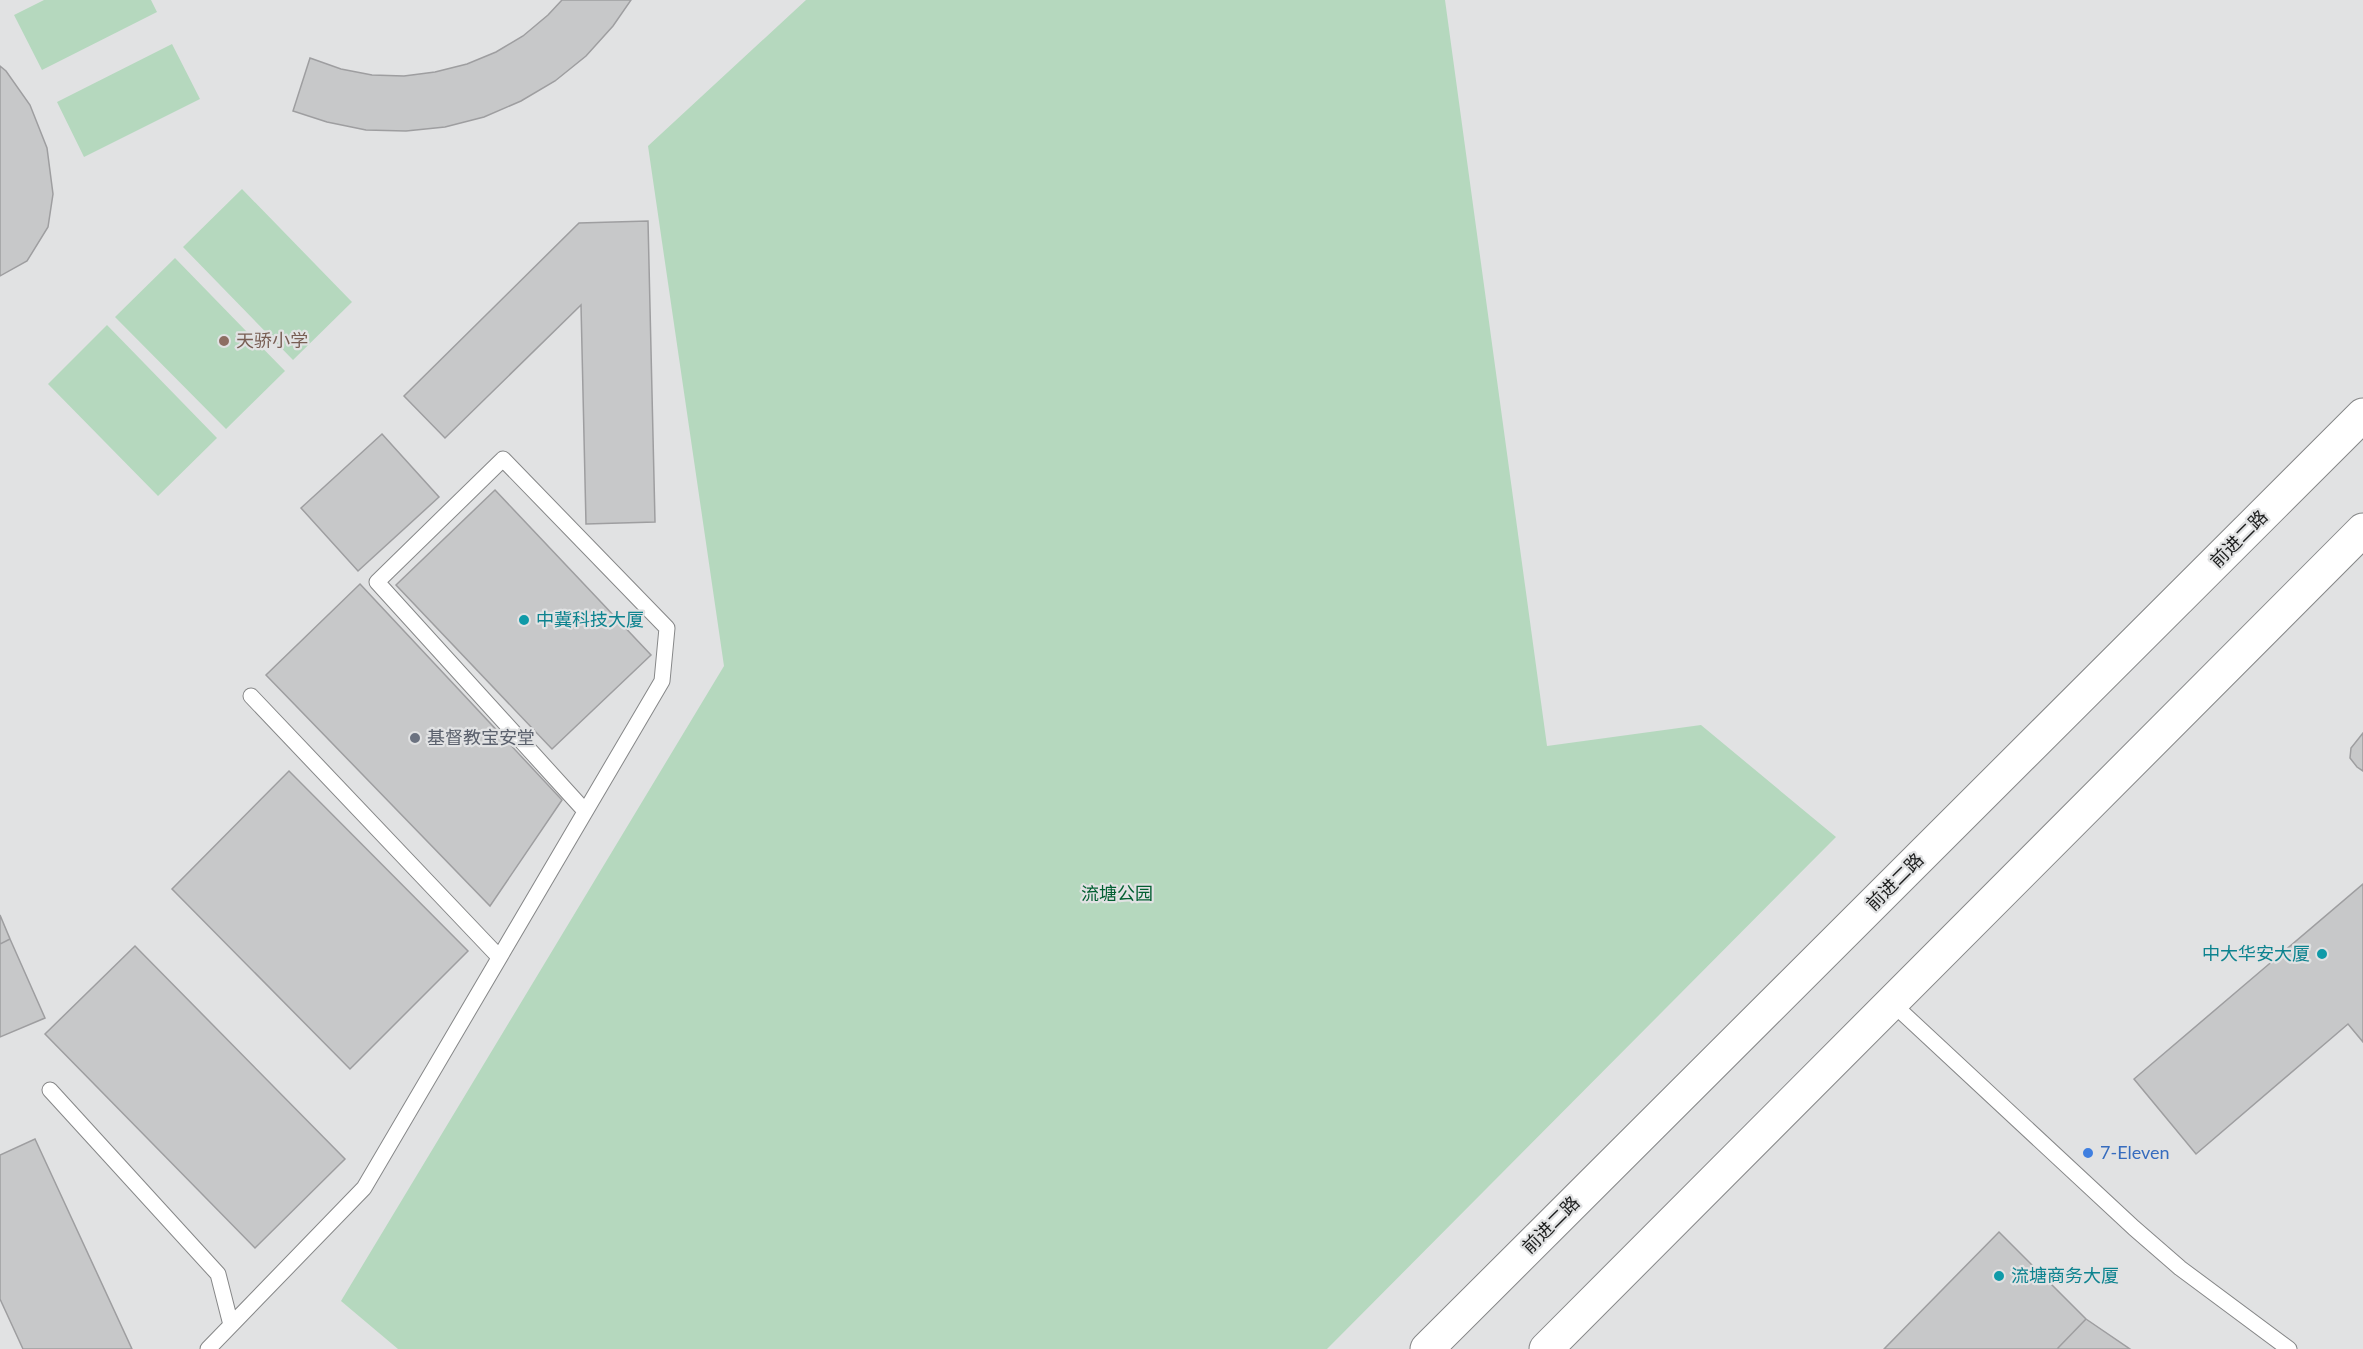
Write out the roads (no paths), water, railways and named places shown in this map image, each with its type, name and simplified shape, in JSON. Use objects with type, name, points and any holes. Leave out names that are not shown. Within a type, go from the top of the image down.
[{"type":"main road","name":"前进二路","points":[[1427,1349],[2363,415]]},
{"type":"main road","points":[[1546,1349],[2363,530]]},
{"type":"lane","points":[[208,1349],[364,1188],[662,681],[667,628],[503,459],[377,582],[585,811]]},
{"type":"lane","points":[[250,696],[499,957]]},
{"type":"lane","points":[[1892,1003],[2134,1228],[2180,1268],[2289,1349]]},
{"type":"lane","points":[[50,1090],[218,1274],[231,1325]]},
{"type":"place","name":"天骄小学","points":[[224,341]]},
{"type":"place","name":"中冀科技大厦","points":[[524,620]]},
{"type":"place","name":"基督教宝安堂","points":[[415,738]]},
{"type":"place","name":"中大华安大厦","points":[[2322,954]]},
{"type":"place","name":"7-Eleven","points":[[2088,1153]]},
{"type":"place","name":"流塘商务大厦","points":[[1999,1276]]},
{"type":"park label","name":"流塘公园","points":[[1117,894]]}]
